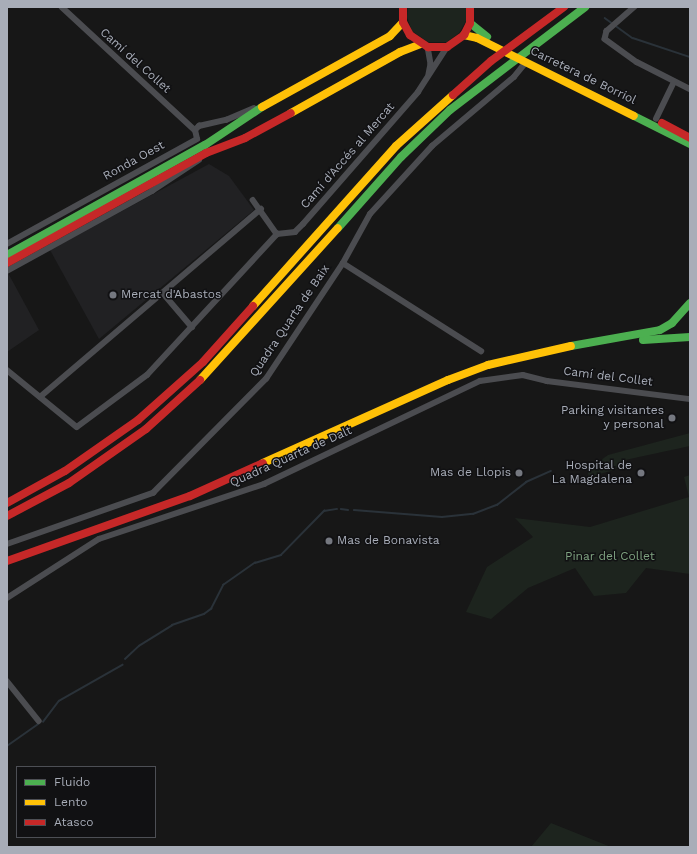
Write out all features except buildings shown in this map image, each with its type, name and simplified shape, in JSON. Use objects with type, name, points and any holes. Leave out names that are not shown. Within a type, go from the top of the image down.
[{"type":"main road","points":[[7,263],[206,152],[245,138],[400,52],[424,46],[447,47],[464,35],[470,23],[470,7]]},
{"type":"main road","points":[[7,503],[65,471],[138,420],[203,362],[391,151],[491,61],[522,36],[564,7]]},
{"type":"main road","points":[[7,516],[69,482],[146,429],[211,370],[401,157],[502,68],[533,43],[585,7]]},
{"type":"main road","points":[[402,8],[403,22],[410,35],[424,46]]},
{"type":"main road","name":"Ronda Oest","points":[[7,255],[205,145],[234,123],[390,36],[403,22]]},
{"type":"main road","name":"Carretera de Borriol","points":[[470,23],[479,34],[656,119],[690,138]]},
{"type":"main road","name":"Carretera de Borriol","points":[[464,35],[476,38],[526,62],[690,144]]},
{"type":"main road","points":[[7,561],[190,496],[455,378],[541,351],[660,330],[672,323],[690,304]]},
{"type":"main road","points":[[595,342],[690,337]]},
{"type":"street","name":"Camí del Collet","points":[[62,7],[195,130]]},
{"type":"street","points":[[635,7],[607,31],[605,39],[674,82],[690,89]]},
{"type":"street","points":[[424,46],[431,64],[428,78]]},
{"type":"street","name":"Camí d'Accés al Mercat","points":[[277,234],[295,232],[303,224],[428,78],[447,47]]},
{"type":"street","name":"Quadra Quarta de Baix","points":[[7,544],[153,493],[266,379],[343,263],[375,208],[432,146],[514,77],[526,62]]},
{"type":"street","points":[[656,119],[674,82]]},
{"type":"street","name":"Ronda Oest","points":[[7,244],[197,139],[195,130],[199,126],[226,120],[264,106]]},
{"type":"street","points":[[7,271],[194,165],[206,152]]},
{"type":"street","points":[[7,370],[77,427],[147,375],[277,234],[253,200]]},
{"type":"street","points":[[40,397],[261,210]]},
{"type":"street","points":[[343,263],[481,351]]},
{"type":"street","points":[[163,293],[192,327]]},
{"type":"street","name":"Camí del Collet","points":[[523,374],[547,381],[690,399]]},
{"type":"street","name":"Quadra Quarta de Dalt","points":[[7,598],[99,540],[264,484],[480,381],[523,374]]},
{"type":"street","points":[[7,681],[39,721]]},
{"type":"shaded area","name":"Mercat d'Abastos","points":[[209,164],[229,176],[254,210],[99,339],[50,250]]},
{"type":"shaded area","points":[[7,271],[39,330],[7,352]]},
{"type":"green space","points":[[408,7],[466,7],[466,21],[459,33],[447,42],[428,42],[412,31],[407,17]]},
{"type":"green space","points":[[690,433],[690,446],[625,460],[614,470],[589,477],[587,470],[608,455]]},
{"type":"green space","name":"Pinar del Collet","points":[[690,475],[690,574],[646,568],[626,593],[594,596],[575,568],[528,588],[491,619],[466,612],[487,567],[533,537],[515,518],[590,527],[689,497],[684,477]]},
{"type":"green space","points":[[551,823],[611,847],[531,847]]},
{"type":"waterway","points":[[605,18],[633,38],[690,57]]},
{"type":"waterway","points":[[354,510],[442,517],[473,514],[497,505],[526,482],[551,471]]},
{"type":"waterway","points":[[125,659],[139,646],[172,625],[204,614],[211,609],[223,585],[255,563],[281,555],[324,511],[337,509]]},
{"type":"waterway","points":[[341,509],[348,510]]},
{"type":"waterway","points":[[43,722],[59,701],[122,665]]},
{"type":"waterway","points":[[7,746],[39,724]]},
{"type":"traffic: fast","points":[[338,228],[401,157],[450,110],[585,7]]},
{"type":"traffic: fast","points":[[470,23],[487,37]]},
{"type":"traffic: fast","points":[[7,255],[205,145],[262,107]]},
{"type":"traffic: fast","points":[[634,116],[690,144]]},
{"type":"traffic: fast","points":[[571,346],[660,330],[672,323],[690,303]]},
{"type":"traffic: fast","points":[[643,340],[690,337]]},
{"type":"traffic: slow","points":[[262,107],[390,36],[403,22]]},
{"type":"traffic: slow","points":[[464,35],[477,38],[634,116]]},
{"type":"traffic: slow","points":[[291,113],[400,52],[421,44]]},
{"type":"traffic: slow","points":[[253,306],[396,146],[453,95]]},
{"type":"traffic: slow","points":[[200,380],[338,228]]},
{"type":"traffic: slow","points":[[263,463],[448,380],[488,365],[571,346]]},
{"type":"traffic: jam","points":[[403,7],[403,22],[410,35],[428,47],[447,47],[464,35],[470,23],[470,7]]},
{"type":"traffic: jam","points":[[453,95],[491,61],[564,7]]},
{"type":"traffic: jam","points":[[7,263],[206,153],[245,138],[291,113]]},
{"type":"traffic: jam","points":[[662,123],[690,138]]},
{"type":"traffic: jam","points":[[7,503],[65,471],[138,420],[203,362],[253,306]]},
{"type":"traffic: jam","points":[[7,516],[69,483],[146,429],[200,380]]},
{"type":"traffic: jam","points":[[7,561],[190,496],[263,463]]},
{"type":"place","name":"Mercat d'Abastos","points":[[113,295]]},
{"type":"place","name":"Parking visitantes y personal","points":[[672,418]]},
{"type":"place","name":"Mas de Llopis","points":[[519,473]]},
{"type":"place","name":"Hospital de La Magdalena","points":[[641,473]]},
{"type":"place","name":"Mas de Bonavista","points":[[329,541]]}]
